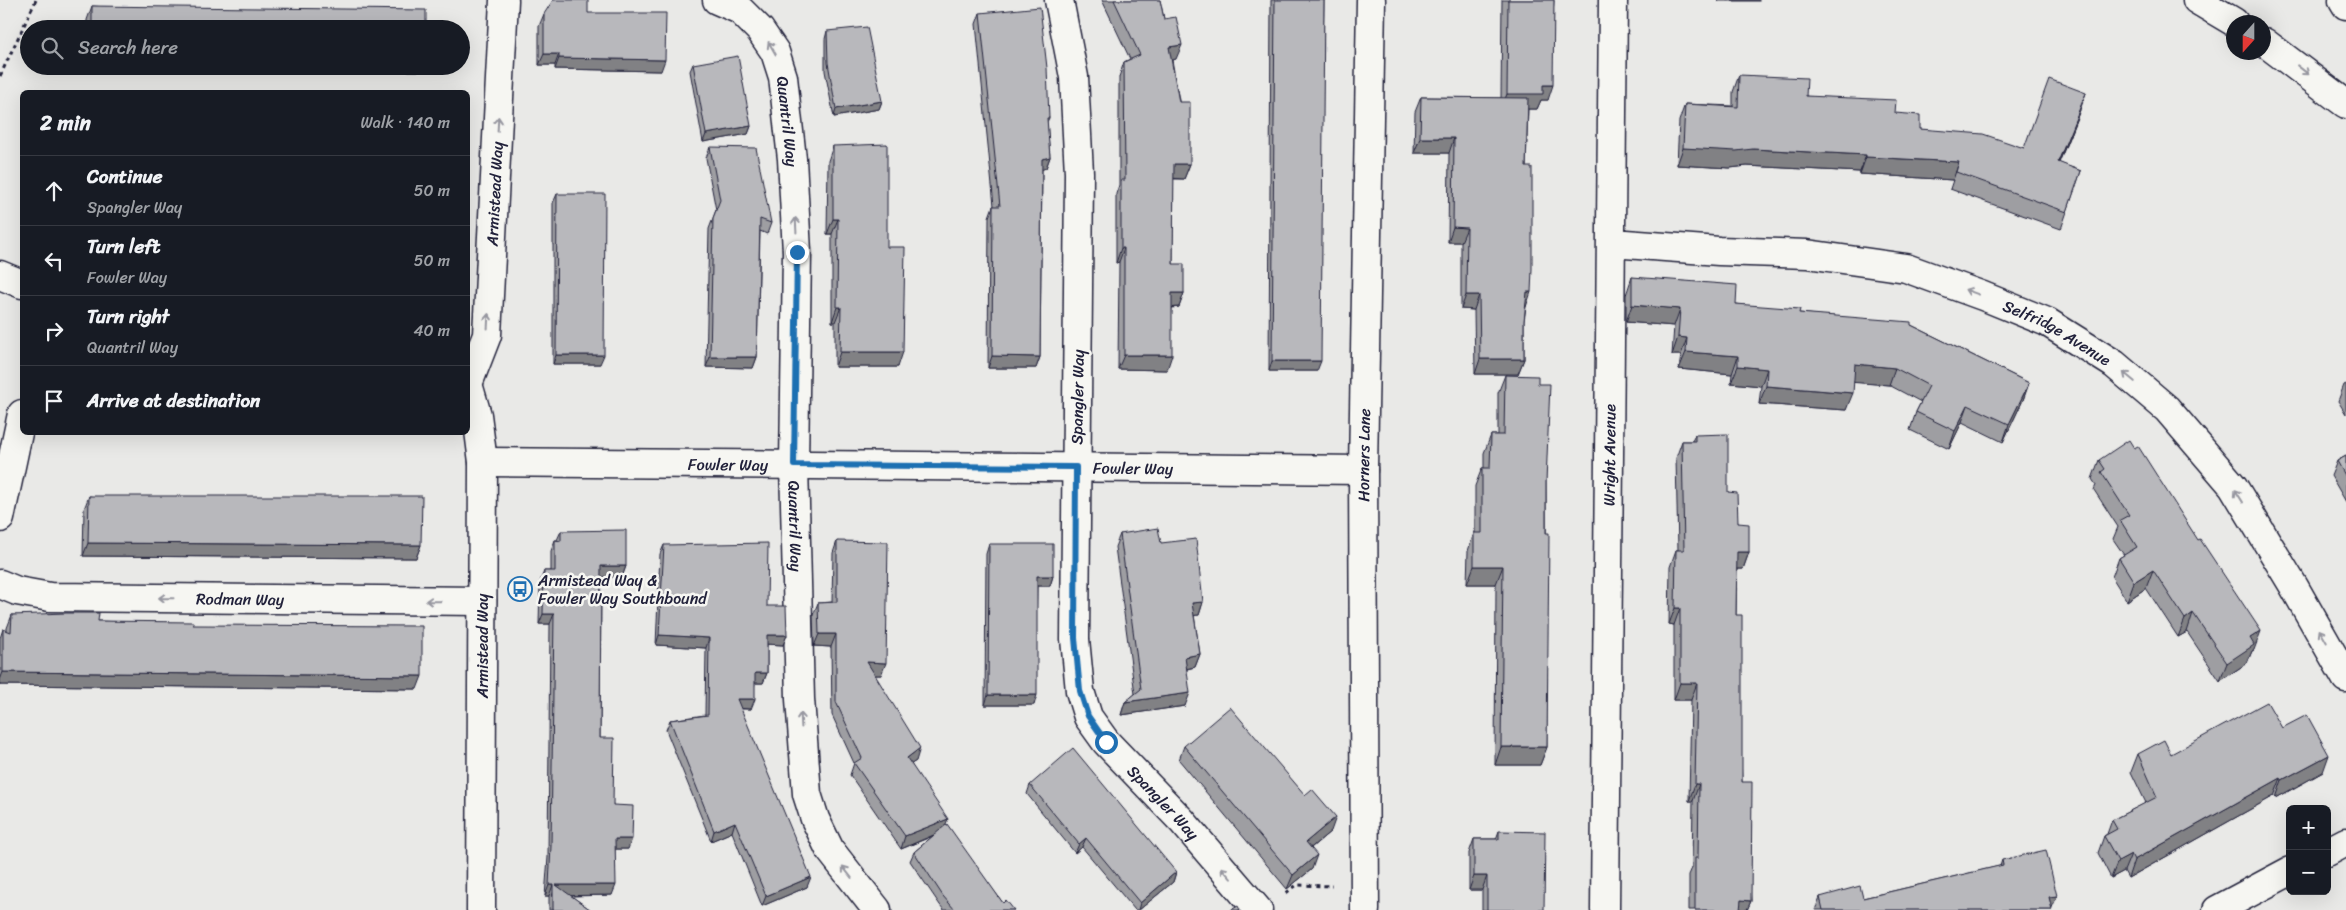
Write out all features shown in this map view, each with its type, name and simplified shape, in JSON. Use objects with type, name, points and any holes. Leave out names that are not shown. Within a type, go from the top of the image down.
[{"type":"street","name":"Armistead Way","points":[[470,379],[487,335],[504,0]]},
{"type":"street","name":"Quantril Way","points":[[717,0],[740,10],[760,30],[775,52],[783,77],[792,158],[797,252],[794,465],[800,699],[807,794],[815,819],[830,850],[877,910]]},
{"type":"street","name":"Spangler Way","points":[[1059,0],[1074,77],[1079,174],[1075,638],[1080,691],[1088,716],[1106,742],[1182,822],[1258,910]]},
{"type":"street","name":"Horners Lane","points":[[1365,910],[1363,470],[1371,0]]},
{"type":"street","name":"Wright Avenue","points":[[1605,910],[1613,0]]},
{"type":"street","points":[[2197,0],[2226,17]]},
{"type":"street","points":[[2343,0],[2346,5]]},
{"type":"street","points":[[2271,47],[2346,104]]},
{"type":"street","name":"Selfridge Avenue","points":[[1612,242],[1718,251],[1807,254],[1906,268],[2047,322],[2114,364],[2167,409],[2233,486],[2294,585],[2346,678]]},
{"type":"street","points":[[0,275],[20,283]]},
{"type":"street","name":"Armistead Way","points":[[470,391],[477,416],[483,462],[481,910]]},
{"type":"street","points":[[0,518],[20,423]]},
{"type":"street","name":"Fowler Way","points":[[483,462],[1363,470]]},
{"type":"street","name":"Rodman Way","points":[[0,584],[17,591],[50,597],[482,601]]},
{"type":"street","points":[[2331,850],[2346,842]]},
{"type":"street","points":[[2217,910],[2286,873]]},
{"type":"path","points":[[27,20],[36,0]]},
{"type":"path","points":[[0,76],[20,34]]},
{"type":"path","points":[[1284,895],[1297,885],[1334,886]]},
{"type":"building","points":[[553,0],[588,0],[588,13],[666,13],[665,60],[559,58],[559,54],[544,54],[544,14]]},
{"type":"building","points":[[1114,0],[1160,0],[1164,19],[1176,17],[1182,45],[1169,47],[1179,102],[1190,102],[1190,164],[1174,164],[1173,264],[1184,264],[1184,293],[1172,293],[1172,355],[1124,355],[1124,248],[1121,248],[1121,180],[1125,180],[1124,62],[1140,55]]},
{"type":"building","points":[[1275,0],[1324,0],[1321,361],[1272,361]]},
{"type":"building","points":[[1508,0],[1554,0],[1553,85],[1543,85],[1543,94],[1507,94]]},
{"type":"building","points":[[92,6],[426,10],[426,20],[92,20]]},
{"type":"building","points":[[1040,7],[1047,68],[1049,118],[1047,118],[1050,157],[1042,159],[1040,357],[992,356],[993,206],[1000,206],[980,13]]},
{"type":"building","points":[[867,27],[882,101],[836,109],[828,63],[827,31]]},
{"type":"building","points":[[738,56],[751,126],[706,134],[693,64]]},
{"type":"building","points":[[1739,75],[1807,78],[1806,96],[1896,100],[1895,113],[1920,115],[1920,129],[1983,134],[2024,148],[2049,79],[2086,93],[2058,162],[2081,171],[2067,212],[1956,172],[1959,162],[1753,149],[1736,151],[1683,148],[1685,104],[1738,107]]},
{"type":"building","points":[[1421,97],[1528,98],[1526,167],[1532,167],[1532,269],[1531,292],[1527,292],[1524,321],[1524,359],[1480,359],[1479,295],[1466,295],[1467,228],[1453,227],[1454,138],[1420,138]]},
{"type":"building","points":[[887,144],[887,247],[905,247],[903,352],[840,352],[841,307],[837,307],[838,219],[833,219],[833,146]]},
{"type":"building","points":[[710,147],[756,148],[771,223],[760,219],[757,357],[710,357],[713,218],[720,200]]},
{"type":"building","points":[[557,194],[605,194],[604,355],[556,355]]},
{"type":"building","points":[[1632,277],[1737,285],[1736,304],[1800,309],[1799,313],[1911,322],[1911,325],[2029,383],[2009,424],[1968,405],[1955,431],[1916,412],[1929,386],[1895,368],[1855,364],[1853,393],[1766,386],[1767,369],[1738,366],[1738,356],[1686,352],[1687,338],[1678,337],[1680,309],[1632,305]]},
{"type":"building","points":[[1505,375],[1538,376],[1538,384],[1550,384],[1546,482],[1546,533],[1549,533],[1547,747],[1501,747],[1503,566],[1474,566],[1474,533],[1482,533],[1482,468],[1490,468],[1491,435],[1504,435]]},
{"type":"building","points":[[1728,434],[1728,492],[1737,493],[1738,523],[1749,524],[1749,552],[1737,552],[1736,615],[1742,615],[1742,782],[1752,782],[1751,901],[1741,900],[1740,910],[1695,910],[1695,858],[1698,858],[1699,784],[1695,784],[1697,683],[1680,683],[1680,608],[1675,608],[1676,550],[1684,550],[1682,441],[1695,441],[1695,435]]},
{"type":"building","points":[[2129,440],[2134,448],[2138,446],[2198,540],[2200,539],[2261,631],[2250,638],[2254,645],[2227,663],[2193,613],[2185,619],[2153,570],[2134,582],[2119,558],[2137,547],[2120,520],[2129,515],[2101,472],[2105,469],[2099,460]]},
{"type":"building","points":[[2346,456],[2346,477],[2337,461]]},
{"type":"building","points":[[89,496],[422,496],[421,545],[88,543]]},
{"type":"building","points":[[1158,528],[1161,543],[1196,539],[1203,602],[1192,603],[1200,654],[1185,657],[1190,693],[1125,702],[1141,689],[1120,534]]},
{"type":"building","points":[[626,530],[626,566],[601,566],[600,738],[614,738],[613,805],[633,806],[632,839],[615,839],[616,885],[556,885],[591,910],[553,910],[553,885],[549,885],[554,614],[543,614],[544,571],[555,571],[555,540],[561,541],[561,531]]},
{"type":"building","points":[[837,541],[888,542],[886,663],[867,662],[920,748],[907,758],[948,819],[905,836],[854,763],[862,758],[836,702],[836,634],[819,634],[818,603],[837,602]]},
{"type":"building","points":[[768,543],[767,606],[786,606],[787,635],[767,635],[767,673],[755,673],[755,699],[737,699],[811,877],[766,896],[735,822],[714,831],[670,720],[708,715],[709,638],[659,635],[664,545]]},
{"type":"building","points":[[989,544],[1053,544],[1053,576],[1037,576],[1037,695],[988,695]]},
{"type":"building","points":[[99,613],[98,621],[193,622],[193,625],[422,626],[422,676],[3,672],[3,629],[11,632],[12,615]]},
{"type":"building","points":[[2267,702],[2282,728],[2307,715],[2329,755],[2282,780],[2281,778],[2134,860],[2131,854],[2118,861],[2104,836],[2117,829],[2112,820],[2157,797],[2138,754],[2164,740],[2171,754]]},
{"type":"building","points":[[1230,707],[1305,795],[1312,789],[1336,817],[1306,842],[1317,855],[1293,875],[1184,746]]},
{"type":"building","points":[[1073,748],[1176,872],[1140,903],[1086,838],[1079,844],[1030,785]]},
{"type":"building","points":[[947,824],[1003,903],[1006,900],[1014,910],[955,910],[943,896],[914,852]]},
{"type":"building","points":[[1499,831],[1545,832],[1544,910],[1487,910],[1487,876],[1474,876],[1474,839],[1499,839]]},
{"type":"building","points":[[2046,850],[2057,896],[2049,897],[2052,910],[1823,910],[1820,897],[1860,886],[1863,898],[2003,865],[2002,860]]},
{"type":"building","points":[[1238,906],[1240,910],[1231,910]]},
{"type":"place","name":"Armistead Way & Fowler Way Southbound","points":[[520,589]]},
{"type":"route","points":[[797,252],[794,465],[1076,467],[1075,638],[1080,691],[1088,716],[1106,742]]}]
